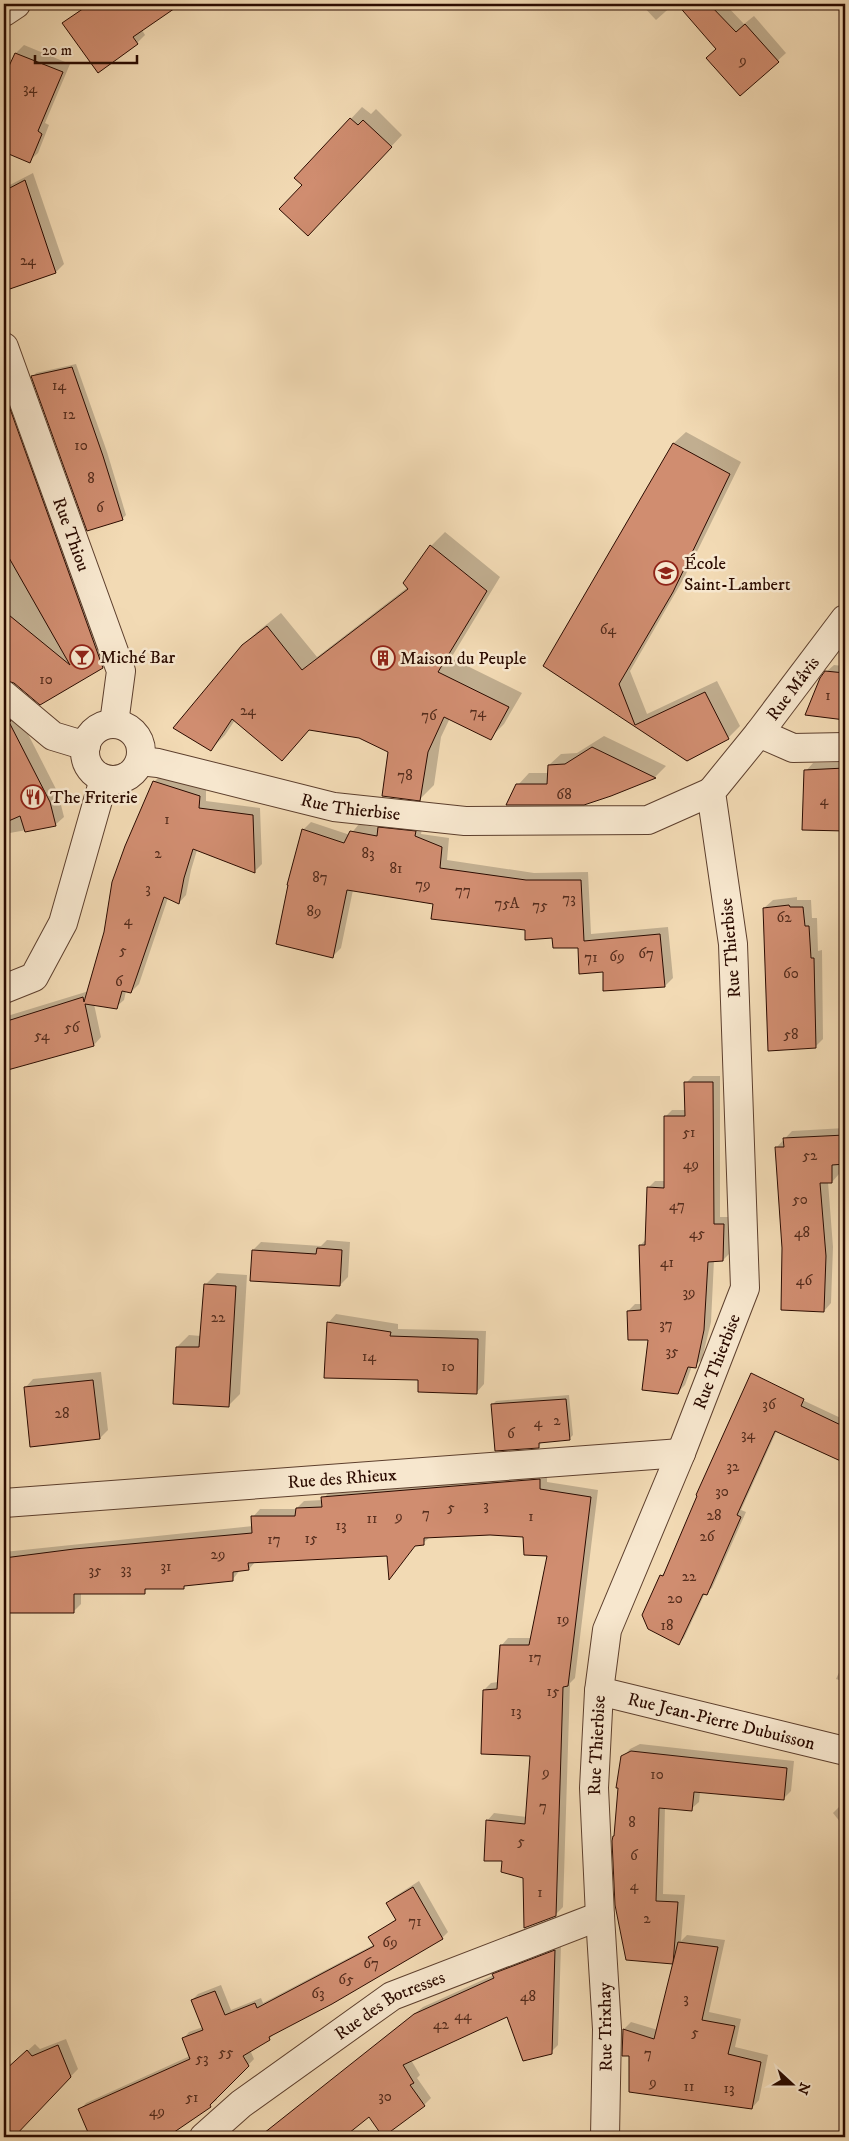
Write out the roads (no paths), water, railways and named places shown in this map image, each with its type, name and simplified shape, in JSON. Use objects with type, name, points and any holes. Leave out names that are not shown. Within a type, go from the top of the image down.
[{"type":"street","points":[[4,12],[16,4]]},
{"type":"street","name":"Rue Thiou","points":[[4,346],[121,671],[115,716],[112,724]]},
{"type":"street","name":"Rue Mâvis","points":[[759,732],[845,619]]},
{"type":"street","points":[[4,695],[53,736],[86,746]]},
{"type":"street","points":[[112,724],[130,730],[137,738],[141,751],[140,761],[130,774],[115,780],[104,779],[92,771],[86,762],[85,752],[88,738],[95,730],[112,724]]},
{"type":"street","points":[[759,732],[793,748],[845,747]]},
{"type":"street","name":"Rue Thierbise","points":[[140,761],[158,763],[334,807],[465,821],[648,820],[711,792],[759,732]]},
{"type":"street","points":[[4,989],[34,977],[63,923],[104,779]]},
{"type":"street","name":"Rue Thierbise","points":[[600,1916],[594,1788],[599,1691],[607,1630],[681,1453],[745,1288],[733,944],[711,792]]},
{"type":"street","name":"Rue des Rhieux","points":[[4,1503],[681,1453]]},
{"type":"street","name":"Rue Jean-Pierre Dubuisson","points":[[599,1691],[845,1751]]},
{"type":"street","name":"Rue des Botresses","points":[[204,2137],[241,2104],[392,1996],[600,1916]]},
{"type":"street","name":"Rue Trixhay","points":[[600,1916],[607,2029],[604,2137]]},
{"type":"place","name":"École Saint-Lambert","points":[[666,573]]},
{"type":"place","name":"Miché Bar","points":[[82,657]]},
{"type":"place","name":"Maison du Peuple","points":[[383,658]]},
{"type":"place","name":"The Friterie","points":[[33,797]]}]
